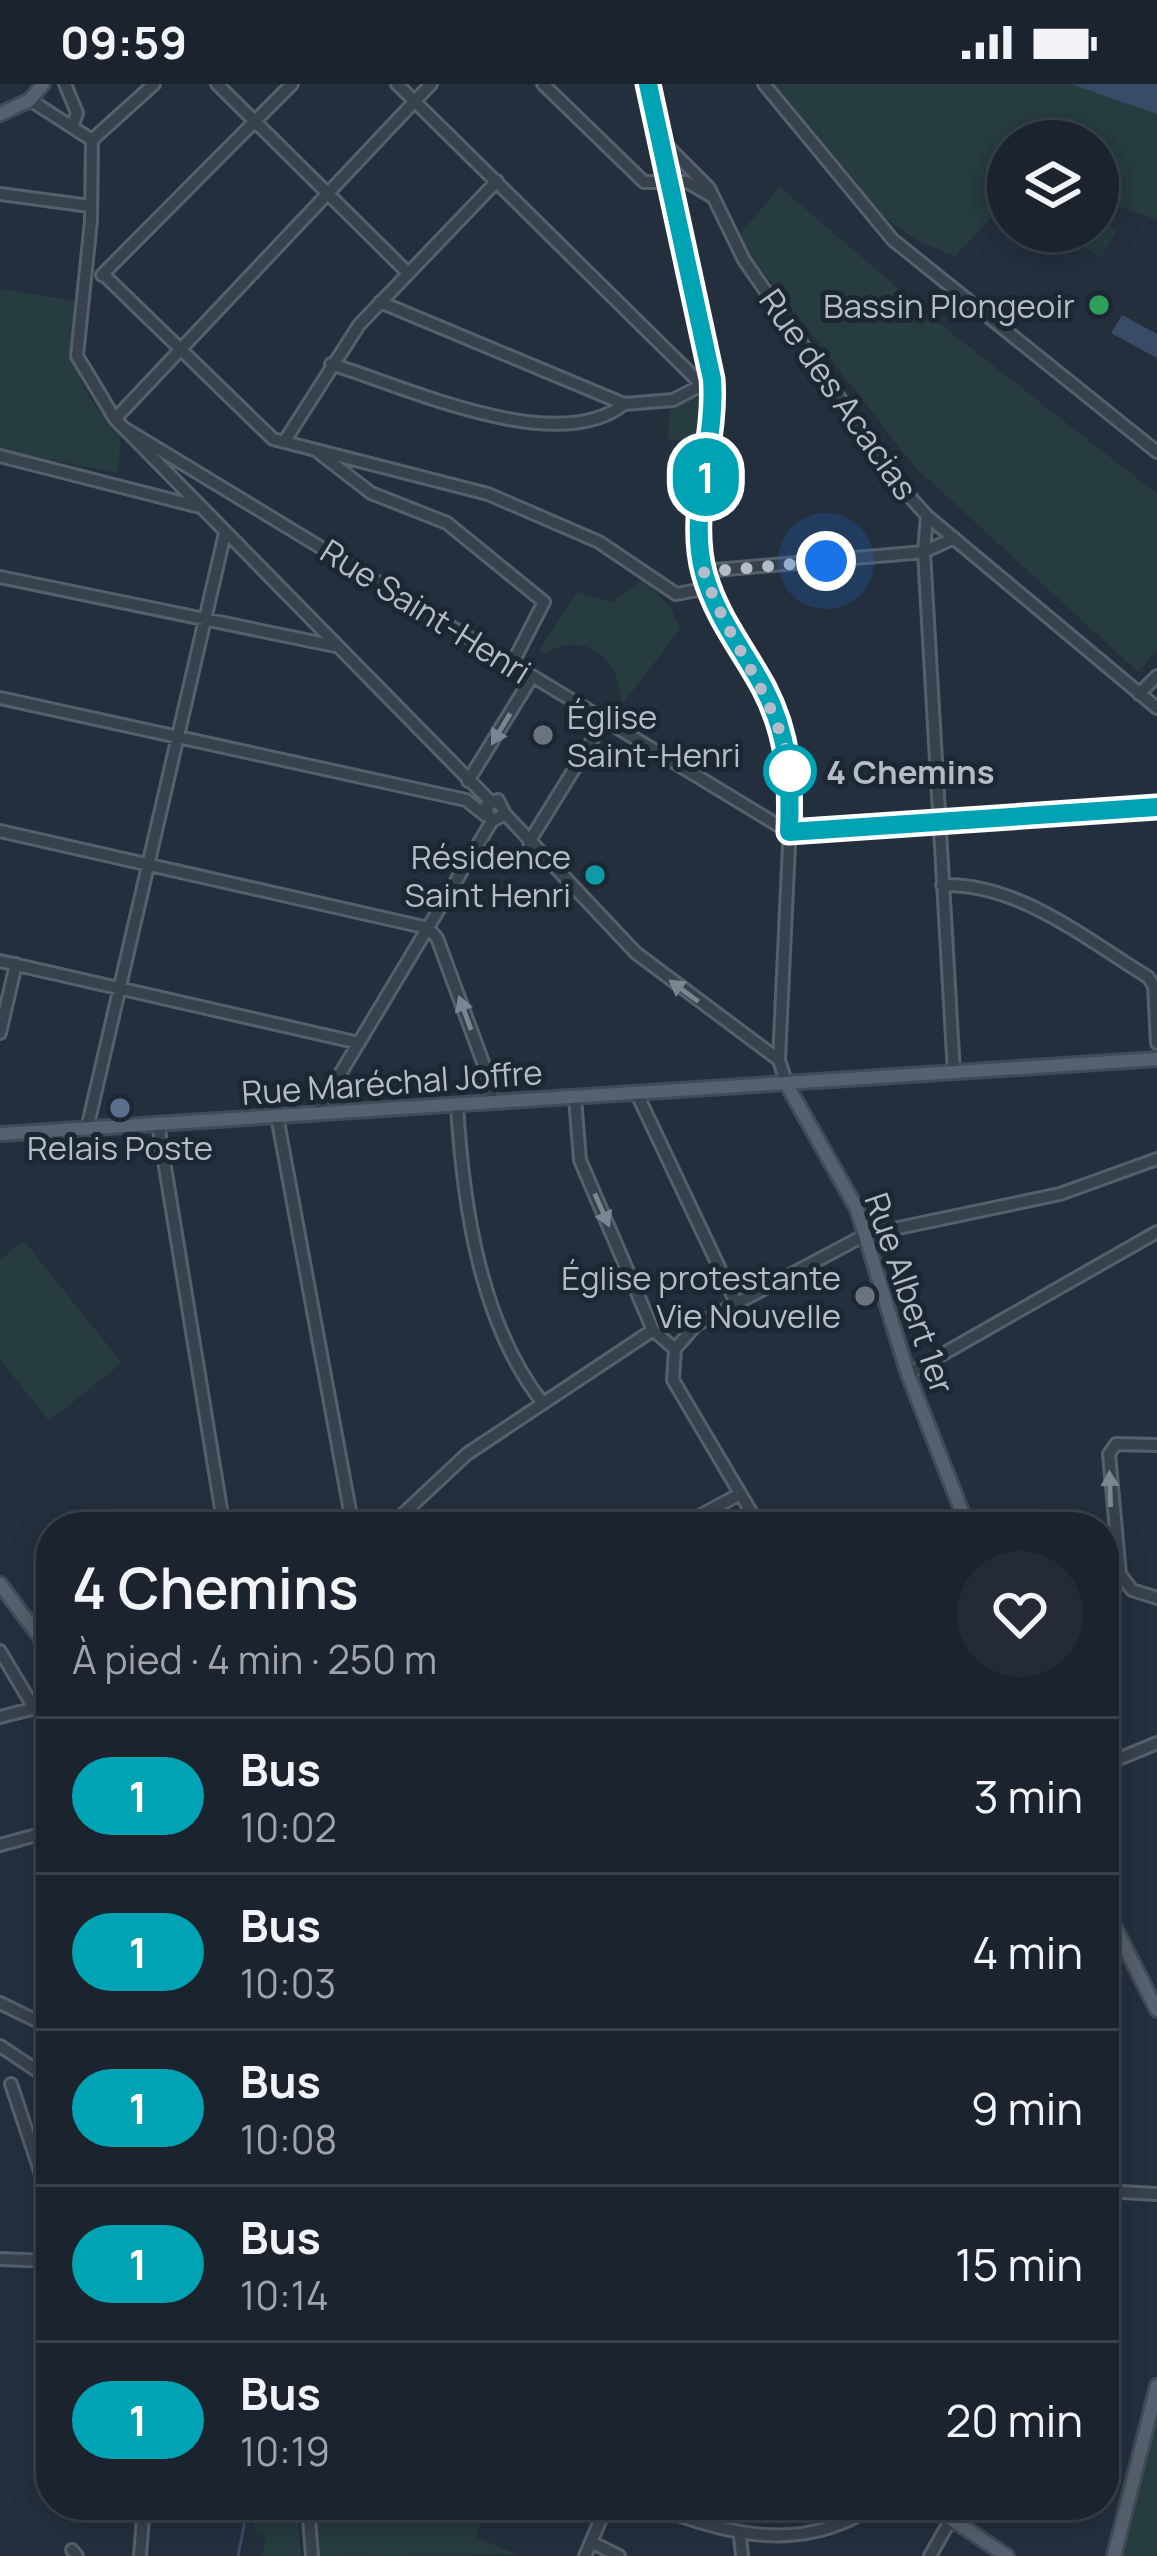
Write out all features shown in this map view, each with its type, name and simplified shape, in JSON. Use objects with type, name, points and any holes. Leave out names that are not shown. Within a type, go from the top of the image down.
[{"type":"main road","points":[[0,114],[31,100],[43,84]]},
{"type":"main road","name":"Rue Maréchal Joffre","points":[[0,1134],[1157,1059]]},
{"type":"main road","name":"Rue Albert 1er","points":[[787,1085],[852,1199],[908,1375],[962,1512]]},
{"type":"main road","points":[[0,1584],[36,1632]]},
{"type":"main road","points":[[1119,1935],[1157,2010]]},
{"type":"main road","points":[[1114,2556],[1157,2386]]},
{"type":"main road","points":[[965,2520],[1007,2556]]},
{"type":"street","points":[[65,84],[77,113],[72,127]]},
{"type":"street","points":[[154,84],[92,140],[77,356],[120,423],[468,781],[490,801],[501,802],[529,842],[650,965],[779,1060]]},
{"type":"street","points":[[217,84],[407,272]]},
{"type":"street","points":[[86,277],[103,274],[292,84]]},
{"type":"street","points":[[397,84],[708,382]]},
{"type":"street","points":[[120,423],[179,347],[431,84]]},
{"type":"street","points":[[543,84],[644,182],[696,170]]},
{"type":"street","points":[[648,84],[714,414],[699,531],[704,572],[724,623],[762,685],[784,739],[792,781],[779,1060],[787,1085]]},
{"type":"street","points":[[764,84],[893,239],[1157,452]]},
{"type":"street","points":[[31,100],[92,140]]},
{"type":"street","name":"Rue des Acacias","points":[[661,140],[696,170],[744,260],[902,488],[927,516],[1157,708]]},
{"type":"street","points":[[669,177],[695,185],[714,198]]},
{"type":"street","points":[[284,442],[331,364],[380,302],[497,181]]},
{"type":"street","points":[[0,194],[90,206]]},
{"type":"street","points":[[103,274],[262,429],[284,442],[488,494],[599,542],[676,594],[709,588]]},
{"type":"street","points":[[380,302],[624,404],[673,400],[708,382]]},
{"type":"street","points":[[331,364],[537,424],[601,419],[624,404]]},
{"type":"street","name":"Rue Saint-Henri","points":[[120,423],[789,832]]},
{"type":"street","points":[[316,450],[371,493],[448,524],[544,602],[512,664]]},
{"type":"street","points":[[0,457],[202,508]]},
{"type":"street","points":[[927,516],[924,552],[954,1073]]},
{"type":"street","points":[[87,1129],[225,533]]},
{"type":"street","points":[[704,572],[924,552],[953,538]]},
{"type":"street","points":[[0,577],[338,647]]},
{"type":"street","points":[[1139,694],[1157,676]]},
{"type":"street","points":[[468,781],[532,677]]},
{"type":"street","points":[[0,698],[466,800],[489,818]]},
{"type":"street","points":[[529,842],[604,722]]},
{"type":"street","points":[[316,1114],[428,928],[489,818],[490,801]]},
{"type":"street","points":[[789,832],[1157,807]]},
{"type":"street","points":[[489,818],[506,814]]},
{"type":"street","points":[[0,831],[428,928]]},
{"type":"street","points":[[942,885],[1005,892],[1148,976],[1154,986],[1157,1043]]},
{"type":"street","points":[[428,928],[453,980],[492,1103]]},
{"type":"street","points":[[0,961],[359,1043]]},
{"type":"street","points":[[0,1033],[16,964]]},
{"type":"street","points":[[637,1094],[736,1306]]},
{"type":"street","points":[[575,1098],[580,1160],[653,1330],[675,1349]]},
{"type":"street","points":[[457,1105],[464,1185],[500,1333],[511,1362],[542,1402]]},
{"type":"street","points":[[277,1116],[350,1512]]},
{"type":"street","points":[[158,1124],[222,1512]]},
{"type":"street","points":[[751,1512],[673,1380],[675,1349],[696,1324],[865,1235],[1060,1194],[1157,1159]]},
{"type":"street","points":[[908,1375],[1157,1232]]},
{"type":"street","points":[[405,1512],[467,1454],[653,1330]]},
{"type":"street","points":[[1113,1512],[1109,1454],[1116,1444],[1157,1444]]},
{"type":"street","points":[[706,1512],[740,1493]]},
{"type":"street","points":[[1119,1565],[1132,1590],[1157,1598]]},
{"type":"street","points":[[0,1651],[34,1708],[0,1717]]},
{"type":"street","points":[[1119,1759],[1157,1743]]},
{"type":"street","points":[[0,1845],[36,1835]]},
{"type":"street","points":[[0,2002],[36,2020]]},
{"type":"street","points":[[0,2046],[36,2070]]},
{"type":"street","points":[[11,2084],[36,2159]]},
{"type":"street","points":[[1119,2192],[1157,2194]]},
{"type":"street","points":[[0,2259],[36,2260]]},
{"type":"street","points":[[140,2556],[143,2520]]},
{"type":"street","points":[[309,2520],[312,2556]]},
{"type":"street","points":[[585,2556],[601,2520]]},
{"type":"street","points":[[695,2520],[740,2536],[786,2537],[833,2520]]},
{"type":"street","points":[[929,2556],[951,2520]]},
{"type":"street","points":[[740,2536],[742,2556]]},
{"type":"street","points":[[591,2542],[619,2556]]},
{"type":"green space","points":[[775,84],[1157,84],[1157,220],[1119,206],[1119,120],[987,120],[987,222],[955,256],[922,242],[872,206]]},
{"type":"green space","points":[[780,187],[940,324],[1157,494],[1157,651],[1138,672],[914,466],[750,255],[737,237]]},
{"type":"green space","points":[[0,289],[76,301],[78,373],[93,401],[121,432],[118,473],[0,450]]},
{"type":"green space","points":[[702,396],[700,441],[668,439],[670,406]]},
{"type":"green space","points":[[644,579],[671,608],[680,629],[622,705],[615,675],[599,653],[575,645],[544,654],[539,651],[577,592],[612,602]]},
{"type":"green space","points":[[24,1241],[122,1363],[49,1421],[0,1360],[0,1260]]},
{"type":"green space","points":[[1157,2409],[1157,2556],[1119,2556]]},
{"type":"green space","points":[[255,2520],[298,2520],[301,2556],[262,2556],[266,2536],[254,2531]]},
{"type":"green space","points":[[315,2520],[480,2520],[477,2538],[519,2555],[318,2556]]},
{"type":"water","points":[[1071,84],[1157,84],[1157,114]]},
{"type":"water","points":[[1122,315],[1157,334],[1157,358],[1111,333]]},
{"type":"waterway","points":[[238,2556],[245,2520]]},
{"type":"bus line","name":"1","points":[[648,84],[712,379],[712,439],[699,531],[704,572],[724,623],[762,685],[784,739],[792,781],[789,832],[801,835],[1157,807]]},
{"type":"place","name":"Bassin Plongeoir","points":[[1099,305]]},
{"type":"place","name":"Église Saint-Henri","points":[[543,735]]},
{"type":"place","name":"4 Chemins","points":[[790,771]]},
{"type":"place","name":"Résidence Saint Henri","points":[[595,875]]},
{"type":"place","name":"Relais Poste","points":[[120,1108]]},
{"type":"place","name":"Église protestante Vie Nouvelle","points":[[865,1296]]},
{"type":"route","points":[[790,771],[792,781],[774,711],[724,623],[704,572],[826,561]]}]
